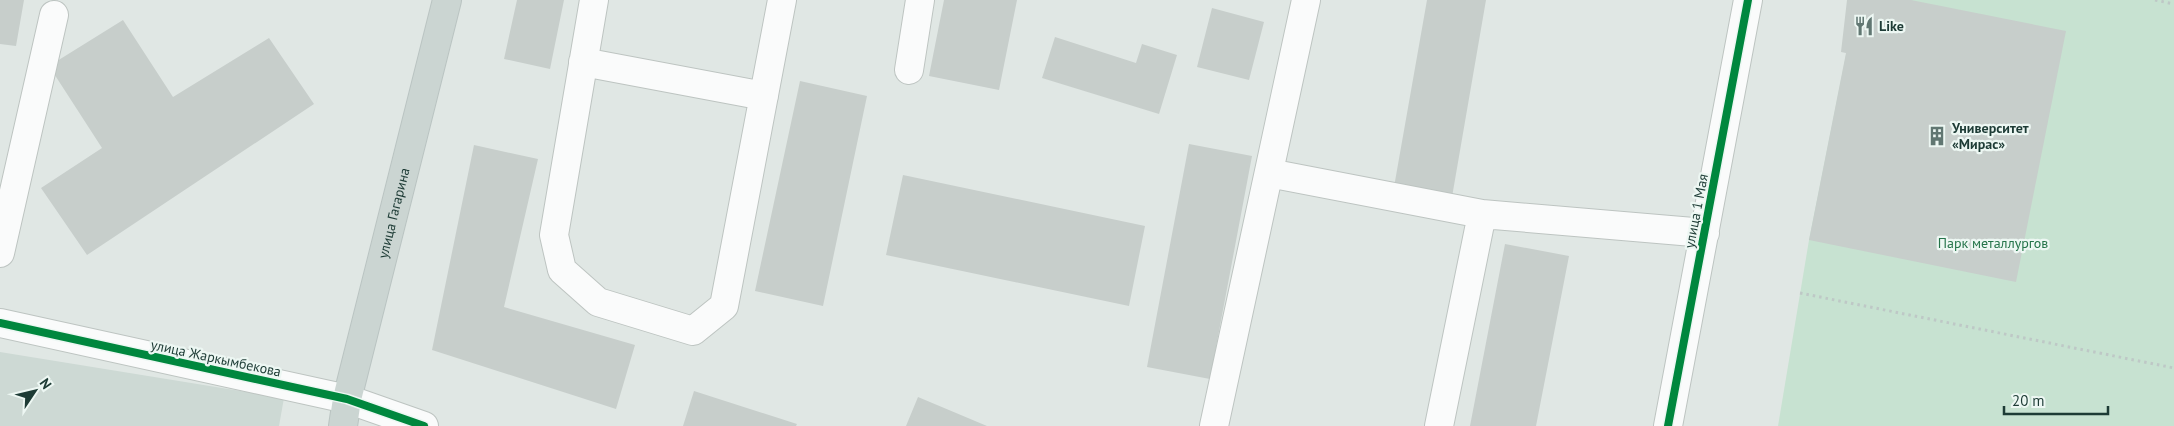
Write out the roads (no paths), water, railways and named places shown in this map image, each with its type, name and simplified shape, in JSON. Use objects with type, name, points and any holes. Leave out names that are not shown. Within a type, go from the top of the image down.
[{"type":"main road","name":"улица Гагарина","points":[[343,426],[347,399],[447,0]]},
{"type":"street","points":[[594,0],[554,235],[562,270],[598,302],[693,331],[724,306],[782,0]]},
{"type":"street","points":[[909,70],[920,0]]},
{"type":"street","points":[[1214,426],[1306,0]]},
{"type":"street","name":"улица 1 Мая","points":[[1668,426],[1748,0]]},
{"type":"street","points":[[0,253],[54,15]]},
{"type":"street","points":[[583,62],[764,96]]},
{"type":"street","points":[[1269,173],[1482,214],[1705,233]]},
{"type":"street","points":[[1439,426],[1482,214]]},
{"type":"street","name":"улица Жаркымбекова","points":[[0,323],[347,399],[424,426]]},
{"type":"place","name":"Like","points":[[1864,26]]},
{"type":"place","name":"Университет «Мирас»","points":[[1937,136]]},
{"type":"park label","name":"Парк металлургов","points":[[1993,243]]}]
